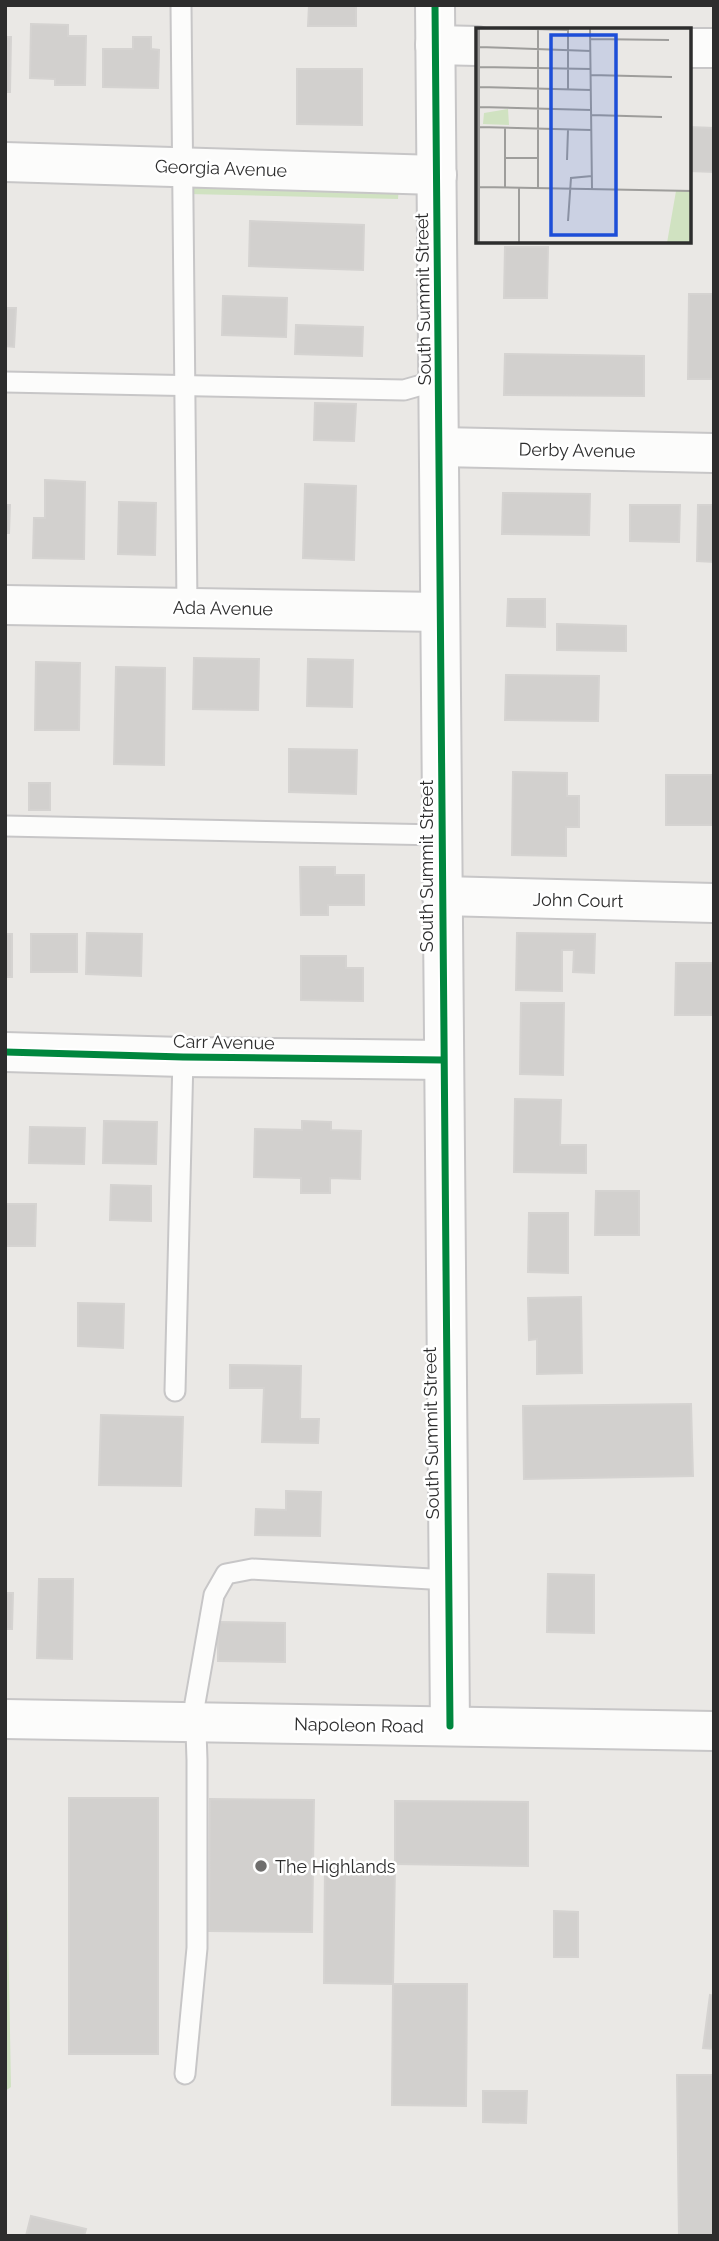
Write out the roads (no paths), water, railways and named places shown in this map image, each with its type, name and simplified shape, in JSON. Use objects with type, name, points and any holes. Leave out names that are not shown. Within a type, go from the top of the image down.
[{"type":"street","name":"South Summit Street","points":[[435,5],[450,1727]]},
{"type":"street","points":[[435,45],[476,46]]},
{"type":"street","points":[[691,48],[714,48]]},
{"type":"street","name":"Georgia Avenue","points":[[5,162],[437,175]]},
{"type":"street","name":"Derby Avenue","points":[[440,447],[714,453]]},
{"type":"street","name":"Ada Avenue","points":[[5,605],[440,612]]},
{"type":"street","name":"John Court","points":[[442,896],[714,903]]},
{"type":"street","name":"Carr Avenue","points":[[5,1052],[443,1060]]},
{"type":"street","name":"Napoleon Road","points":[[5,1718],[714,1731]]},
{"type":"lane","points":[[181,5],[187,607]]},
{"type":"lane","points":[[5,382],[404,390],[439,380]]},
{"type":"lane","points":[[5,826],[441,835]]},
{"type":"lane","points":[[175,1391],[183,1057]]},
{"type":"lane","points":[[185,2074],[197,1948],[195,1703],[214,1595],[226,1574],[252,1569],[449,1580]]},
{"type":"place","name":"The Highlands","points":[[261,1866]]}]
